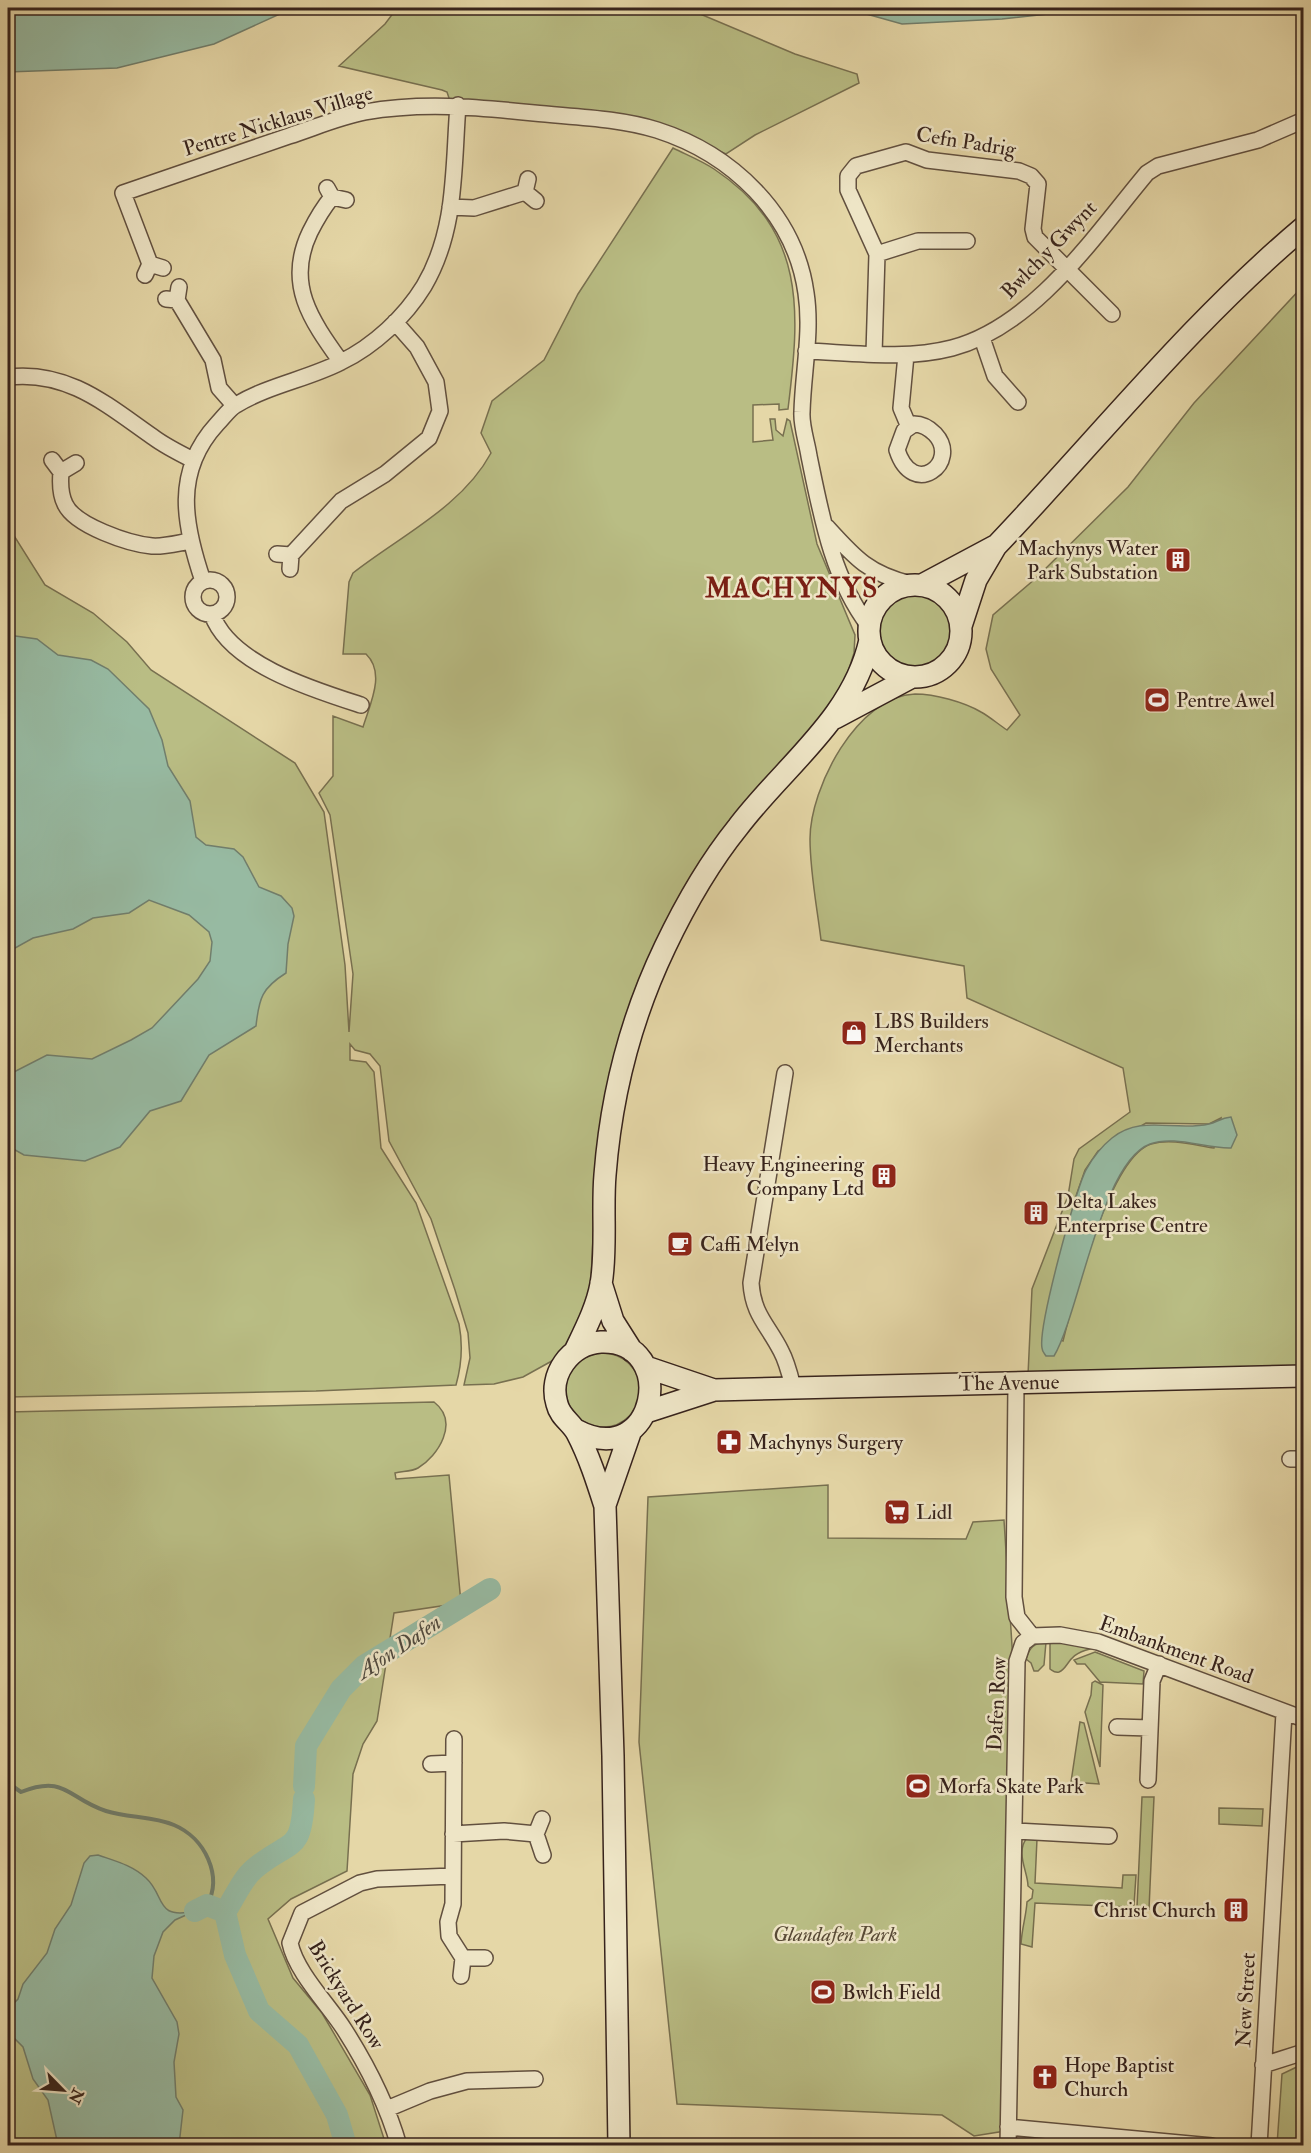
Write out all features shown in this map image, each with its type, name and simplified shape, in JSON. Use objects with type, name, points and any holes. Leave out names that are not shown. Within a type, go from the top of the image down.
[{"type":"main road","points":[[869,633],[874,654],[883,665],[901,675],[912,677],[933,674],[950,662],[959,645],[962,626],[976,580],[996,546],[1255,268],[1304,227]]},
{"type":"main road","points":[[618,2145],[613,1756],[605,1506],[594,1468],[576,1430],[561,1414],[555,1392],[558,1373],[575,1351],[592,1315],[601,1283],[605,1174],[613,1106],[640,1007],[665,947],[698,885],[737,827],[835,718],[857,679],[873,612],[880,600],[889,592],[916,585],[996,546]]},
{"type":"main road","points":[[916,585],[944,594],[952,603],[962,626]]},
{"type":"main road","points":[[835,718],[912,677]]},
{"type":"main road","points":[[601,1283],[613,1321],[632,1351],[646,1367],[651,1388],[646,1412],[631,1430],[605,1506]]},
{"type":"main road","points":[[575,1351],[601,1342],[612,1343],[632,1351]]},
{"type":"main road","name":"The Avenue","points":[[646,1367],[714,1390]]},
{"type":"main road","name":"The Avenue","points":[[646,1412],[714,1390],[1304,1376]]},
{"type":"main road","points":[[576,1430],[597,1438],[608,1438],[631,1430]]},
{"type":"street","name":"Pentre Nicklaus Village","points":[[153,269],[123,193],[361,113],[409,105],[458,105]]},
{"type":"street","points":[[203,581],[189,541],[185,500],[193,460],[210,432],[234,405],[341,362],[369,345],[394,322],[423,287],[443,248],[450,207],[458,105],[565,117],[658,131],[725,164],[750,184],[767,202],[796,252],[806,292],[808,325],[802,415],[825,524],[834,560],[869,633]]},
{"type":"street","name":"Bwlch y Gwynt","points":[[806,351],[906,354],[952,348],[982,338],[1010,321],[1066,269],[1147,173],[1158,166],[1258,140],[1304,120]]},
{"type":"street","name":"Cefn Padrig","points":[[874,354],[876,254],[852,203],[848,190],[848,176],[856,166],[906,152],[927,160],[1019,171],[1031,176],[1038,184],[1033,229],[1035,237],[1112,314]]},
{"type":"street","points":[[450,207],[474,208],[529,191]]},
{"type":"street","points":[[335,195],[315,221],[304,244],[298,266],[302,295],[317,328],[341,362]]},
{"type":"street","points":[[876,254],[918,241],[967,241]]},
{"type":"street","points":[[174,295],[213,360],[219,388],[234,405]]},
{"type":"street","points":[[286,560],[340,501],[385,474],[429,438],[440,411],[435,382],[417,347],[394,322]]},
{"type":"street","points":[[982,338],[995,376],[1018,402]]},
{"type":"street","points":[[906,354],[901,408],[909,427]]},
{"type":"street","points":[[8,377],[21,375],[72,384],[114,408],[154,438],[193,460]]},
{"type":"street","points":[[76,463],[56,466],[66,506],[86,522],[118,540],[154,547],[189,541]]},
{"type":"street","points":[[825,524],[869,570],[890,579],[916,585]]},
{"type":"street","points":[[203,581],[219,582],[227,595],[221,609],[212,614],[201,611],[193,598],[195,588],[203,581]]},
{"type":"street","points":[[212,614],[216,627],[228,641],[257,662],[293,680],[361,705]]},
{"type":"street","points":[[785,1073],[750,1283],[757,1315],[782,1351],[793,1387]]},
{"type":"street","name":"Dafen Row","points":[[1008,2145],[1017,1661],[1023,1643],[1032,1636],[1017,1617],[1014,1597],[1016,1383]]},
{"type":"street","name":"Embankment Road","points":[[1032,1636],[1060,1635],[1086,1638],[1304,1719]]},
{"type":"street","points":[[1148,1780],[1152,1681],[1159,1664]]},
{"type":"street","name":"New Street","points":[[1259,2145],[1284,1713]]},
{"type":"street","points":[[1117,1727],[1150,1728]]},
{"type":"street","points":[[454,1739],[453,1876],[448,1936],[463,1958],[461,1976]]},
{"type":"street","points":[[431,1764],[454,1762]]},
{"type":"street","points":[[542,1819],[536,1834],[543,1855]]},
{"type":"street","points":[[453,1834],[504,1831],[536,1834]]},
{"type":"street","points":[[1014,1832],[1109,1836]]},
{"type":"street","name":"Brickyard Row","points":[[399,2145],[387,2109],[345,2030],[295,1959],[290,1943],[302,1913],[360,1883],[377,1879],[453,1876]]},
{"type":"street","points":[[463,1958],[485,1958]]},
{"type":"street","points":[[1263,2066],[1304,2052]]},
{"type":"street","points":[[387,2109],[430,2091],[467,2081],[536,2079]]},
{"type":"street","points":[[1008,2127],[1212,2145]]},
{"type":"green space","points":[[397,8],[686,8],[795,54],[857,74],[859,83],[755,135],[726,154],[663,126],[450,101],[447,92],[442,90],[339,66],[385,24]]},
{"type":"green space","points":[[673,148],[714,169],[744,193],[766,219],[781,246],[790,276],[794,306],[795,339],[788,409],[779,410],[779,404],[753,405],[753,442],[773,440],[770,419],[775,419],[776,430],[783,436],[787,419],[790,421],[817,544],[855,635],[854,653],[846,678],[849,681],[676,907],[597,1159],[590,1298],[564,1351],[523,1377],[494,1384],[464,1385],[470,1358],[468,1333],[455,1290],[431,1219],[389,1141],[380,1066],[370,1054],[355,1050],[350,1044],[350,1060],[366,1062],[374,1072],[381,1148],[416,1203],[459,1324],[461,1354],[456,1385],[316,1391],[8,1397],[8,526],[45,585],[93,613],[127,642],[151,670],[295,763],[324,812],[345,965],[349,1032],[353,974],[330,815],[319,793],[333,776],[333,716],[363,727],[375,689],[375,670],[366,654],[343,654],[349,582],[353,573],[447,505],[479,472],[491,453],[481,433],[492,401],[544,360],[578,294]]},
{"type":"green space","name":"Pentre Awel","points":[[1303,286],[1303,1369],[1028,1375],[1032,1289],[1068,1196],[1074,1159],[1079,1149],[1130,1112],[1123,1068],[967,998],[964,966],[821,940],[811,864],[812,818],[818,795],[841,748],[856,727],[874,710],[894,699],[915,694],[949,699],[981,712],[1007,730],[1020,715],[991,669],[986,649],[993,615],[1035,579],[1128,487],[1194,403]],"holes":[[[1221,1118],[1214,1148],[1159,1142],[1151,1144],[1136,1155],[1121,1174],[1095,1232],[1063,1341],[1043,1333],[1076,1196],[1085,1170],[1098,1151],[1146,1123],[1209,1124]]]},
{"type":"green space","points":[[915,590],[930,593],[943,602],[952,615],[955,630],[952,645],[943,658],[930,667],[915,670],[900,667],[887,658],[878,645],[875,630],[878,615],[887,602],[900,593]]},
{"type":"green space","points":[[596,1353],[610,1353],[624,1359],[634,1369],[640,1383],[640,1397],[634,1411],[624,1421],[610,1427],[596,1427],[582,1421],[572,1411],[566,1397],[566,1383],[572,1369],[582,1359]]},
{"type":"green space","points":[[434,1402],[442,1410],[445,1419],[446,1429],[439,1447],[418,1468],[395,1473],[396,1479],[449,1475],[461,1603],[394,1613],[377,1721],[363,1744],[353,1774],[347,1871],[291,1899],[268,1919],[293,1978],[322,2013],[370,2095],[386,2145],[8,2145],[8,1412]]},
{"type":"green space","name":"Glandafen Park","points":[[828,1485],[828,1538],[966,1539],[973,1522],[1004,1520],[1014,1677],[1005,2131],[974,2136],[942,2115],[677,2104],[639,1742],[648,1497]]},
{"type":"green space","points":[[1046,1642],[1044,1665],[1038,1671],[1034,1671],[1031,1663],[1026,1659],[1027,1655],[1035,1645]]},
{"type":"green space","points":[[1050,1642],[1075,1643],[1090,1649],[1077,1654],[1062,1670],[1054,1672],[1050,1669]]},
{"type":"green space","points":[[1095,1652],[1144,1671],[1143,1684],[1100,1682],[1085,1664],[1077,1664],[1074,1660]]},
{"type":"green space","points":[[1095,1681],[1103,1685],[1100,1767],[1085,1712],[1091,1695],[1092,1683]]},
{"type":"green space","points":[[1080,1722],[1084,1723],[1099,1784],[1071,1782]]},
{"type":"green space","points":[[1142,1797],[1154,1797],[1149,1909],[1137,1907]]},
{"type":"green space","points":[[1219,1808],[1263,1809],[1262,1826],[1219,1824]]},
{"type":"green space","points":[[1027,1838],[1037,1839],[1035,1883],[1122,1888],[1123,1875],[1136,1875],[1134,1905],[1129,1905],[1129,1907],[1035,1903],[1032,1947],[1021,1944],[1027,1902],[1032,1898],[1033,1890],[1028,1886],[1022,1856],[1022,1849]]},
{"type":"green space","points":[[1303,2064],[1303,2145],[1277,2145],[1282,2074]]},
{"type":"shaded area","points":[[8,8],[293,8],[214,44],[117,68],[8,72]]},
{"type":"shaded area","points":[[845,8],[1103,8],[1002,19],[902,24]]},
{"type":"shaded area","points":[[8,635],[37,639],[58,655],[91,660],[108,669],[149,709],[162,740],[168,766],[190,801],[196,837],[206,845],[234,849],[243,857],[259,887],[281,896],[292,908],[294,916],[288,944],[286,973],[263,995],[256,1026],[209,1055],[181,1101],[150,1111],[120,1147],[85,1161],[24,1155],[8,1146],[8,1075],[47,1055],[92,1059],[152,1028],[198,979],[210,961],[212,942],[209,932],[189,915],[149,900],[129,913],[93,918],[73,929],[33,938],[8,952]]},
{"type":"shaded area","points":[[1231,1117],[1237,1135],[1231,1148],[1170,1141],[1150,1144],[1133,1156],[1118,1179],[1105,1207],[1064,1335],[1054,1356],[1046,1356],[1042,1349],[1042,1335],[1058,1259],[1081,1183],[1086,1170],[1098,1153],[1112,1138],[1135,1127],[1147,1125],[1196,1126]]},
{"type":"shaded area","points":[[98,1855],[123,1864],[141,1874],[152,1885],[167,1909],[182,1913],[195,1911],[175,1920],[163,1932],[154,1956],[152,1978],[177,2022],[179,2034],[174,2062],[176,2097],[183,2110],[179,2145],[58,2145],[48,2100],[33,2079],[23,2047],[8,2032],[8,2009],[18,1999],[23,1984],[47,1953],[55,1929],[71,1905],[84,1863],[90,1856]]},
{"type":"waterway","name":"Afon Dafen","points":[[304,1786],[306,1746],[341,1689],[364,1666],[490,1589]]},
{"type":"waterway","points":[[8,1783],[21,1792],[36,1787],[58,1787],[106,1811],[166,1822],[185,1831],[202,1848],[212,1870],[213,1882],[207,1905]]},
{"type":"waterway","name":"Afon Dafen","points":[[195,1911],[207,1905],[225,1912],[250,1873],[297,1838],[303,1817],[304,1799]]},
{"type":"waterway","name":"Afon Dafen","points":[[225,1912],[235,1955],[259,2011],[298,2045],[337,2115],[346,2146]]},
{"type":"place","name":"Machynys Water Park Substation","points":[[1178,560]]},
{"type":"place","name":"Pentre Awel","points":[[1157,700]]},
{"type":"place","name":"LBS Builders Merchants","points":[[854,1033]]},
{"type":"place","name":"Heavy Engineering Company Ltd","points":[[884,1176]]},
{"type":"place","name":"Delta Lakes Enterprise Centre","points":[[1036,1213]]},
{"type":"place","name":"Caffi Melyn","points":[[680,1244]]},
{"type":"place","name":"Machynys Surgery","points":[[729,1442]]},
{"type":"place","name":"Lidl","points":[[897,1512]]},
{"type":"place","name":"Morfa Skate Park","points":[[918,1786]]},
{"type":"place","name":"Christ Church","points":[[1236,1910]]},
{"type":"place","name":"Bwlch Field","points":[[823,1992]]},
{"type":"place","name":"Hope Baptist Church","points":[[1045,2077]]},
{"type":"district","name":"MACHYNYS","points":[[792,588]]}]
